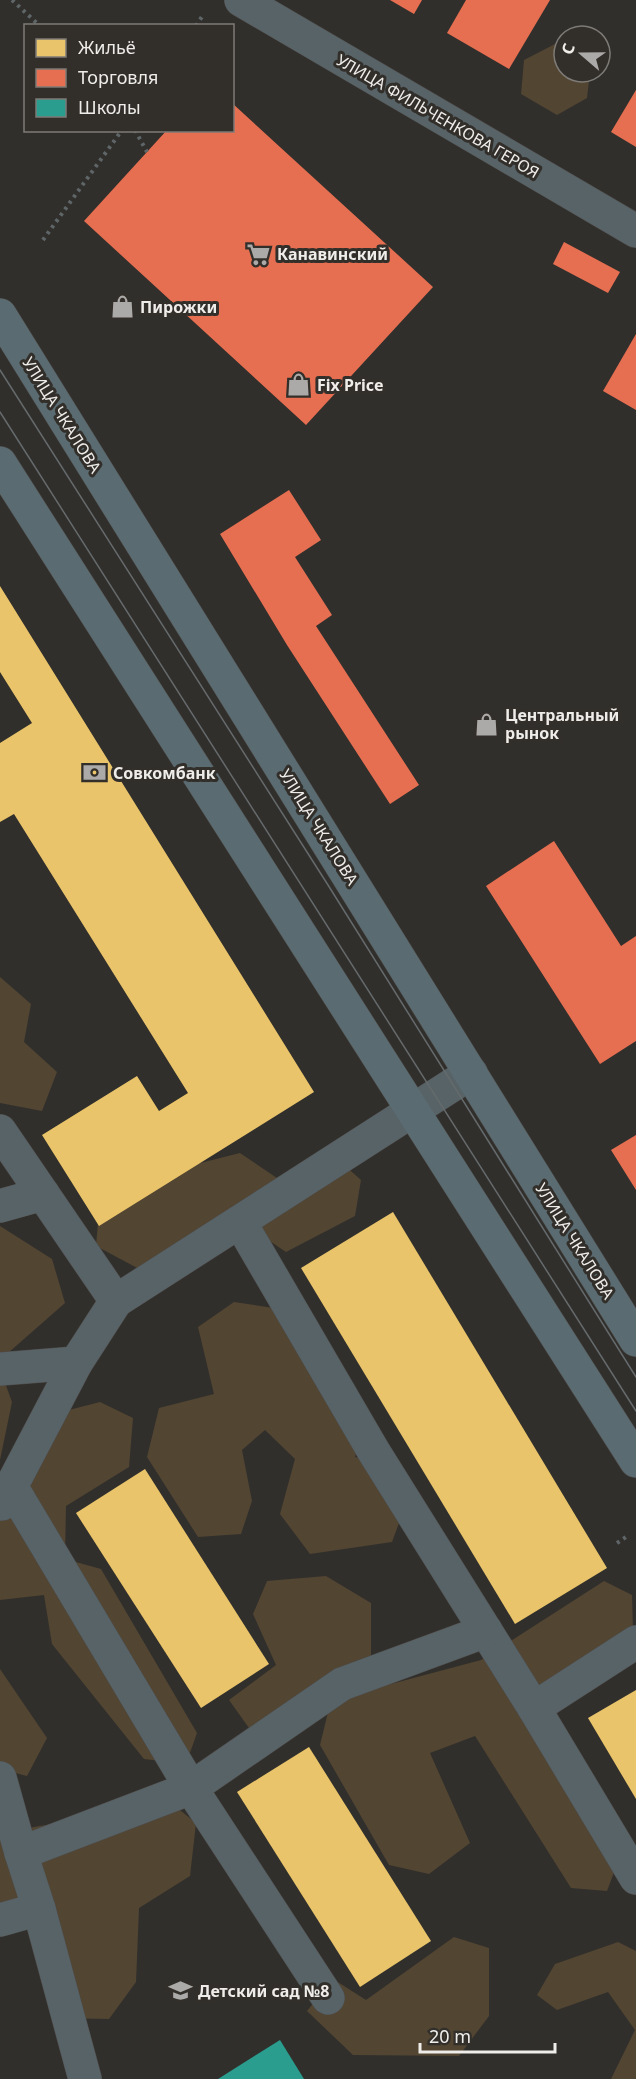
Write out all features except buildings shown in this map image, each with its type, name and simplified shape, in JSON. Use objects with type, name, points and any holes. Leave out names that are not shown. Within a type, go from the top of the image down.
[{"type":"main road","name":"УЛИЦА ЧКАЛОВА","points":[[0,315],[636,1340]]},
{"type":"main road","points":[[0,463],[636,1461]]},
{"type":"street","name":"УЛИЦА ФИЛЬЧЕНКОВА ГЕРОЯ","points":[[241,0],[636,231]]},
{"type":"street","points":[[328,1998],[5,1497],[76,1363],[116,1301],[471,1072]]},
{"type":"street","points":[[0,1131],[116,1301]]},
{"type":"street","points":[[0,1206],[43,1194]]},
{"type":"street","points":[[240,1222],[374,1452],[534,1708],[636,1878]]},
{"type":"street","points":[[0,1369],[76,1363]]},
{"type":"street","points":[[21,1853],[191,1788],[342,1684],[486,1631]]},
{"type":"street","points":[[534,1708],[636,1642]]},
{"type":"street","points":[[0,1778],[74,2031],[85,2079]]},
{"type":"street","points":[[0,1920],[39,1909]]},
{"type":"path","points":[[12,0],[38,24]]},
{"type":"path","points":[[43,240],[121,132]]},
{"type":"path","points":[[136,132],[147,152]]},
{"type":"path","points":[[617,1543],[626,1537]]},
{"type":"shaded area","points":[[552,46],[552,84],[589,84],[587,98],[557,115],[521,94],[524,60]]},
{"type":"shaded area","points":[[0,977],[31,1004],[24,1042],[57,1072],[42,1111],[0,1103]]},
{"type":"shaded area","points":[[240,1153],[299,1193],[342,1163],[361,1180],[355,1216],[286,1252],[234,1217],[141,1270],[96,1246],[101,1188]]},
{"type":"shaded area","points":[[0,1226],[52,1259],[65,1303],[0,1360]]},
{"type":"shaded area","points":[[234,1302],[306,1313],[368,1416],[355,1457],[399,1464],[412,1488],[392,1542],[310,1554],[280,1514],[295,1459],[265,1430],[242,1450],[252,1501],[241,1534],[198,1537],[147,1457],[159,1408],[214,1394],[198,1327]]},
{"type":"shaded area","points":[[0,1369],[12,1402],[0,1460]]},
{"type":"shaded area","points":[[100,1402],[133,1418],[129,1467],[66,1506],[65,1559],[101,1569],[197,1733],[186,1764],[144,1759],[52,1644],[44,1595],[0,1600],[0,1494],[30,1420]]},
{"type":"shaded area","points":[[326,1576],[371,1603],[371,1660],[249,1728],[229,1700],[276,1665],[253,1614],[267,1581]]},
{"type":"shaded area","points":[[604,1581],[632,1595],[633,1631],[519,1703],[616,1867],[607,1891],[571,1888],[475,1736],[430,1753],[470,1843],[429,1874],[389,1865],[320,1745],[331,1700],[481,1660]]},
{"type":"shaded area","points":[[0,1669],[47,1738],[27,1776],[0,1769]]},
{"type":"shaded area","points":[[171,1803],[196,1823],[190,1876],[139,1908],[136,1982],[109,2019],[56,2018],[24,1906],[0,1906],[0,1833]]},
{"type":"shaded area","points":[[454,1937],[489,1948],[489,2016],[459,2056],[353,2055],[307,2011],[333,1979],[366,2000]]},
{"type":"shaded area","points":[[618,1942],[636,1951],[636,2079],[611,2079],[635,2030],[608,1992],[557,2010],[537,1995],[555,1964]]},
{"type":"tram line","points":[[0,370],[328,885],[636,1377]]},
{"type":"tram line","points":[[0,412],[636,1411]]},
{"type":"place","name":"Канавинский","points":[[259,254]]},
{"type":"place","name":"Пирожки","points":[[122,307]]},
{"type":"place","name":"Fix Price","points":[[299,385]]},
{"type":"place","name":"Центральный рынок","points":[[487,724]]},
{"type":"place","name":"Совкомбанк","points":[[95,773]]},
{"type":"place","name":"Детский сад №8","points":[[180,1991]]}]
